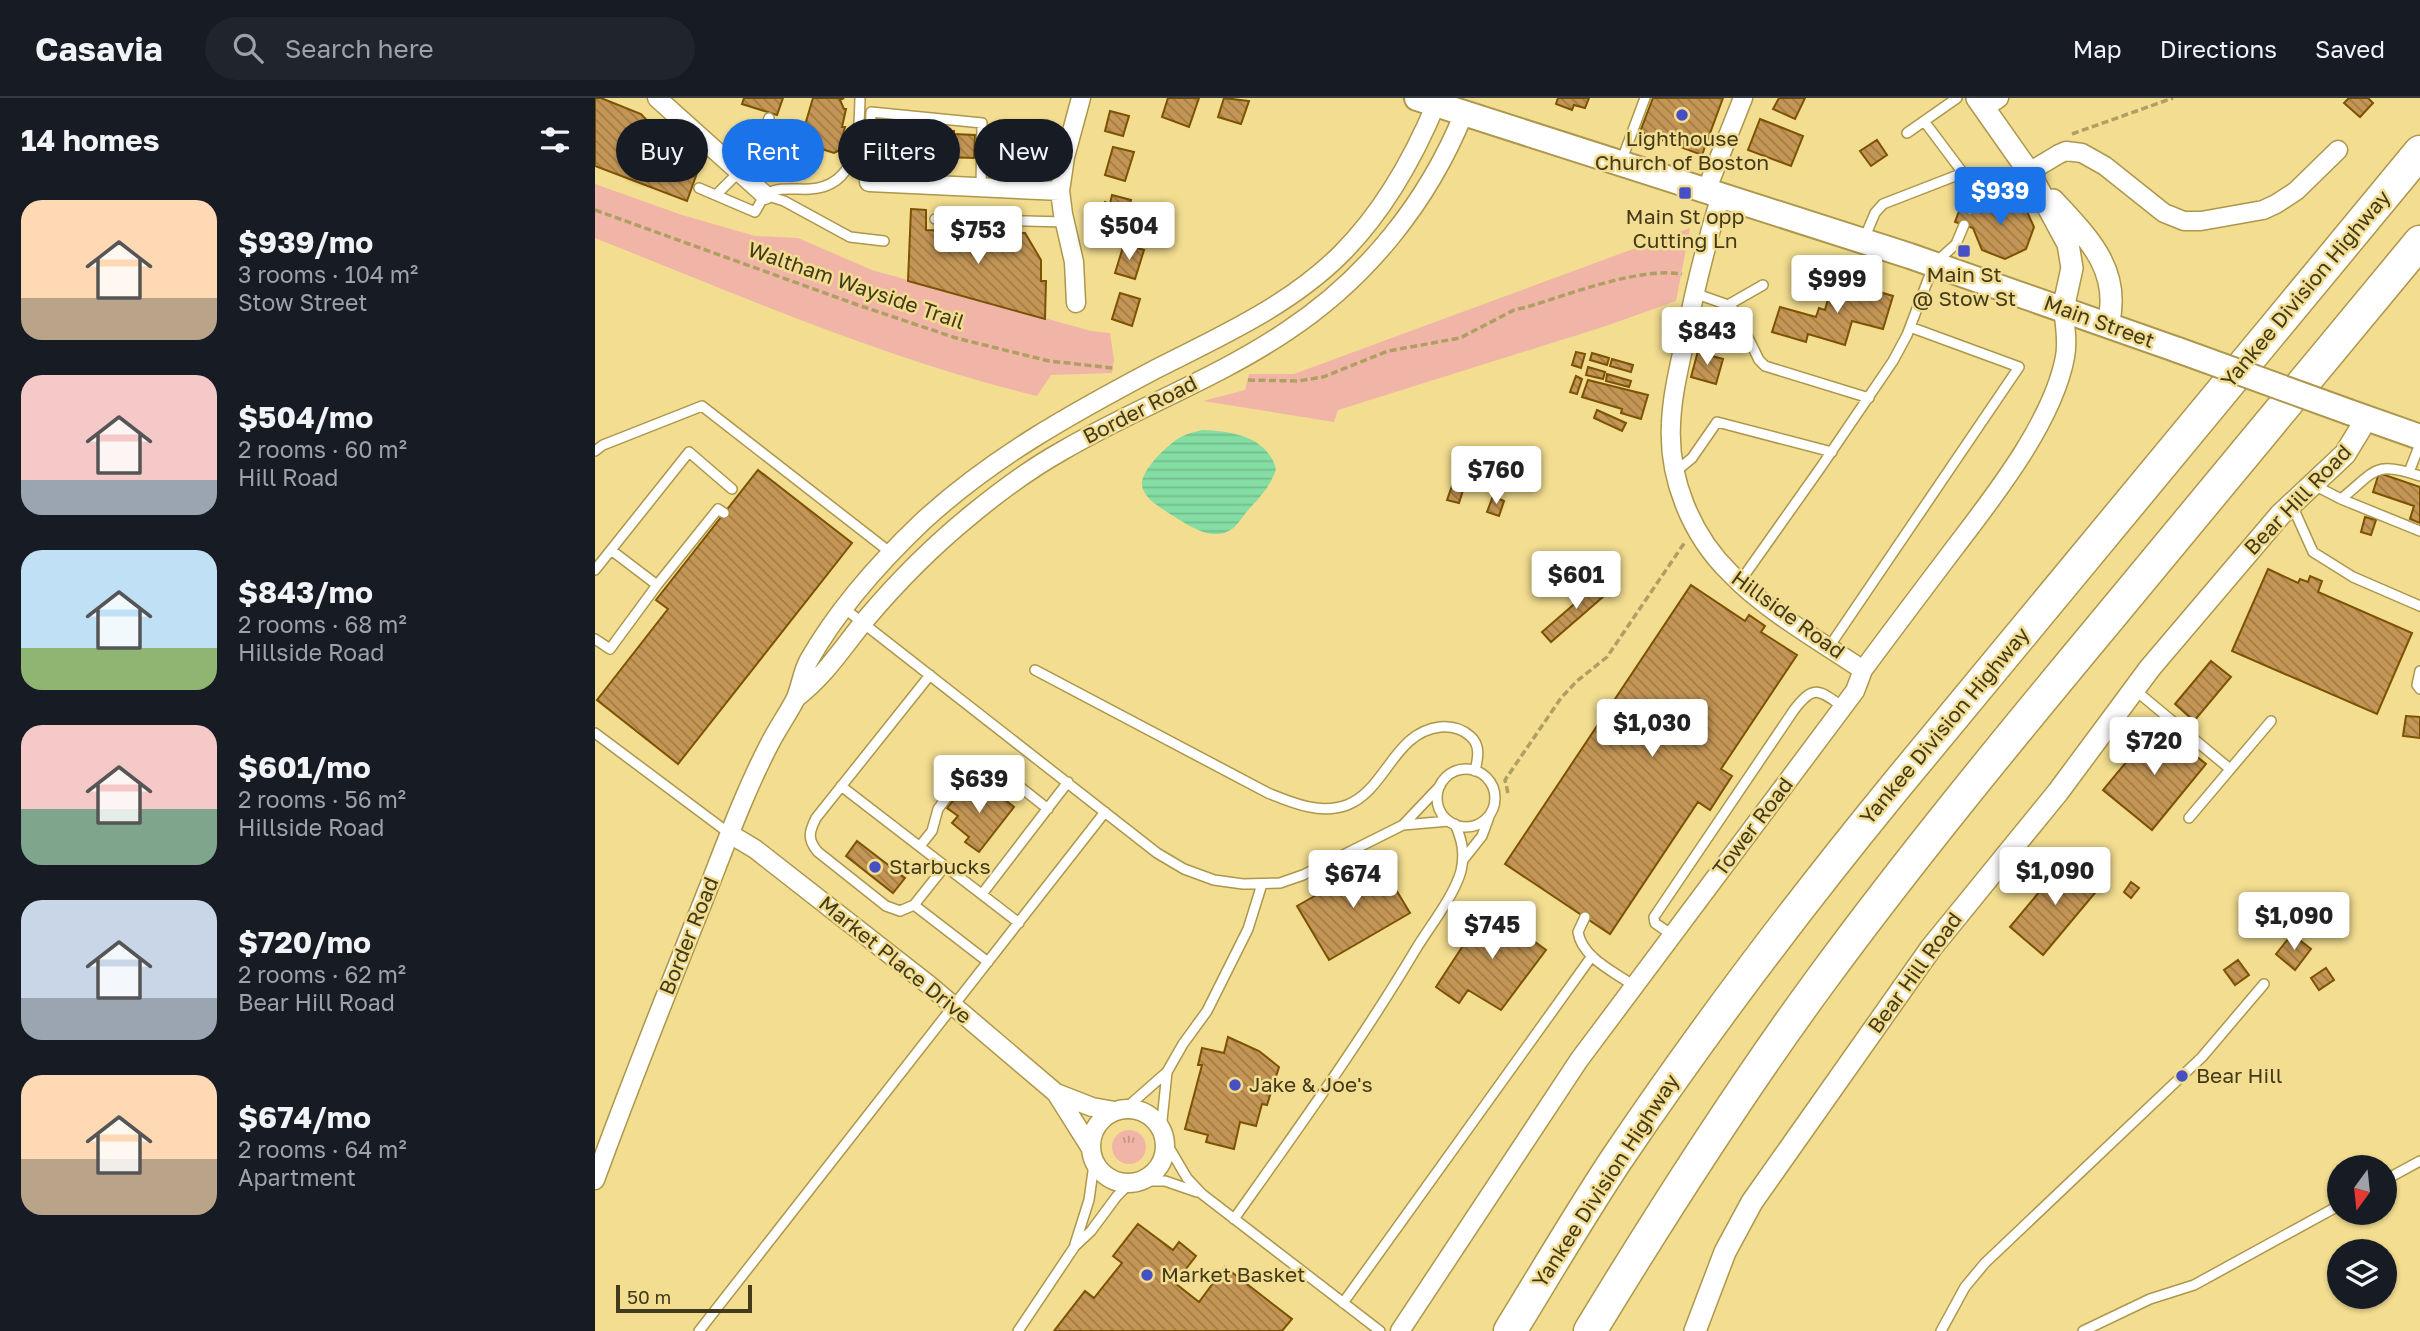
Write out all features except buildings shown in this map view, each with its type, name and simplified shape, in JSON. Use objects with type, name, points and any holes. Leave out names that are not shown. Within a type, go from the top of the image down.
[{"type":"highway","name":"Yankee Division Highway","points":[[1510,1331],[1617,1159],[1729,999],[1801,903],[1912,765],[2420,152]]},
{"type":"highway","points":[[1590,1331],[1708,1143],[1781,1036],[1876,906],[1985,768],[2420,242]]},
{"type":"main road","name":"Main Street","points":[[1426,101],[1466,109],[1621,163],[1934,264],[2420,437]]},
{"type":"street","points":[[1076,303],[1074,262],[1060,191],[1063,166],[1081,98]]},
{"type":"street","name":"Hillside Road","points":[[1742,98],[1713,193],[1672,407],[1670,434],[1675,472],[1686,508],[1698,533],[1720,563],[1739,583],[1863,670]]},
{"type":"street","points":[[667,101],[722,156]]},
{"type":"street","name":"Border Road","points":[[595,1180],[649,1034],[767,748],[796,698],[801,677],[810,658],[845,608],[891,553],[974,477],[1067,416],[1252,319],[1313,278],[1339,256],[1380,207],[1416,150],[1426,101]]},
{"type":"street","points":[[1986,101],[2029,172],[2071,254],[2072,268],[2063,309]]},
{"type":"street","name":"Border Road","points":[[796,698],[821,677],[863,622],[911,569],[991,499],[1073,445],[1285,333],[1339,292],[1385,245],[1411,212],[1447,153],[1466,109]]},
{"type":"street","points":[[2029,172],[2066,151],[2083,153],[2105,166],[2164,213],[2184,220],[2201,221],[2263,210],[2276,204],[2296,191],[2337,150]]},
{"type":"street","points":[[2029,172],[2081,231],[2100,258],[2112,291],[2108,325]]},
{"type":"street","points":[[749,182],[765,195]]},
{"type":"street","points":[[870,182],[1060,191]]},
{"type":"street","name":"Tower Road","points":[[1400,1331],[1538,1118],[1860,684],[1863,670],[1993,498],[2029,442],[2062,370],[2066,338],[2063,309]]},
{"type":"street","name":"Bear Hill Road","points":[[1695,1331],[1729,1243],[1766,1180],[1931,948],[2058,792],[2134,688],[2258,538],[2291,503],[2345,454],[2358,415]]},
{"type":"street","name":"Market Place Drive","points":[[730,834],[755,849],[954,1006],[1056,1093],[1092,1107],[1120,1110]]},
{"type":"street","name":"Market Place Drive","points":[[1056,1093],[1092,1156]]},
{"type":"street","points":[[1120,1110],[1146,1113],[1156,1122],[1163,1134],[1163,1158],[1157,1170],[1136,1182],[1112,1180],[1102,1174],[1092,1156],[1093,1130],[1100,1120],[1120,1110]]},
{"type":"lane","points":[[699,188],[755,212],[765,195],[780,190],[824,187],[843,171],[853,158],[859,140],[860,98]]},
{"type":"lane","points":[[1621,163],[1645,98]]},
{"type":"lane","points":[[1907,133],[1957,98]]},
{"type":"lane","points":[[871,119],[871,112],[942,119]]},
{"type":"lane","points":[[960,121],[982,123],[981,187]]},
{"type":"lane","points":[[1924,121],[1974,192],[1970,209]]},
{"type":"lane","points":[[1864,241],[1875,213],[1883,204],[1963,173]]},
{"type":"lane","points":[[716,195],[732,182]]},
{"type":"lane","points":[[765,195],[784,201],[850,237],[884,241]]},
{"type":"lane","points":[[935,219],[1065,222]]},
{"type":"lane","points":[[1739,583],[1832,452],[1898,352],[1934,264],[1953,247],[1964,225]]},
{"type":"lane","points":[[1728,305],[1763,285]]},
{"type":"lane","points":[[1694,293],[1728,305],[1735,311],[1759,360],[1765,366],[1869,398]]},
{"type":"lane","points":[[1829,647],[2019,367],[1910,327]]},
{"type":"lane","points":[[595,451],[603,445],[702,406],[891,553]]},
{"type":"lane","points":[[1675,472],[1692,458],[1717,422],[1832,452]]},
{"type":"lane","points":[[2409,472],[2420,444]]},
{"type":"lane","points":[[595,569],[689,452],[731,489]]},
{"type":"lane","points":[[2341,499],[2379,469],[2392,467],[2420,476]]},
{"type":"lane","points":[[2312,485],[2420,531]]},
{"type":"lane","points":[[2291,503],[2313,552],[2353,577],[2420,606]]},
{"type":"lane","points":[[595,639],[610,649],[718,509],[724,513]]},
{"type":"lane","points":[[611,550],[657,585]]},
{"type":"lane","points":[[845,608],[1157,853],[1184,869],[1214,880],[1280,883],[1303,875],[1403,825],[1455,772],[1475,771],[1486,777],[1493,787],[1495,802],[1482,836],[1463,860]]},
{"type":"lane","points":[[1035,670],[1268,793],[1308,807],[1322,809],[1349,804],[1369,788],[1404,745],[1425,730],[1457,728],[1473,738],[1478,752],[1475,771]]},
{"type":"lane","points":[[2420,671],[2417,685],[2420,689]]},
{"type":"lane","points":[[930,675],[816,818],[809,835],[810,843],[824,857],[886,906],[900,911],[914,905],[945,866]]},
{"type":"lane","points":[[2134,688],[2230,769]]},
{"type":"lane","points":[[1672,935],[1655,923],[1656,914],[1802,700],[1816,691],[1843,707]]},
{"type":"lane","points":[[2189,818],[2271,721]]},
{"type":"lane","points":[[595,733],[730,834]]},
{"type":"lane","points":[[920,846],[932,831],[938,808],[963,775],[974,766],[988,766],[1000,772],[1048,809]]},
{"type":"lane","points":[[982,894],[1068,782]]},
{"type":"lane","points":[[841,786],[1019,923]]},
{"type":"lane","points":[[1234,1219],[1332,1081],[1455,886],[1463,860],[1463,842],[1440,809],[1440,786]]},
{"type":"lane","points":[[698,1331],[1105,812]]},
{"type":"lane","points":[[1403,825],[1452,823],[1474,826],[1490,814]]},
{"type":"lane","points":[[1120,1110],[1167,1072],[1207,1011],[1255,914],[1262,884]]},
{"type":"lane","points":[[914,905],[988,962]]},
{"type":"lane","points":[[1585,917],[1579,927],[1579,937],[1584,947],[1592,956],[1634,986]]},
{"type":"lane","points":[[1343,1303],[1592,956]]},
{"type":"lane","points":[[1941,1331],[1965,1287],[1985,1263],[2202,1057],[2264,984]]},
{"type":"lane","points":[[1167,1072],[1163,1134],[1187,1178],[1202,1194],[1380,1331]]},
{"type":"lane","points":[[1075,1246],[1089,1200],[1092,1156]]},
{"type":"lane","points":[[2397,1173],[2420,1161]]},
{"type":"lane","points":[[1018,1331],[1075,1246],[1091,1231],[1117,1196],[1136,1182],[1164,1181],[1202,1194]]},
{"type":"lane","points":[[2083,1331],[2150,1299],[2194,1285],[2327,1212]]},
{"type":"path","points":[[2068,135],[2173,98]]},
{"type":"path","name":"Waltham Wayside Trail","points":[[595,210],[956,338],[1049,361],[1113,368]]},
{"type":"path","points":[[1248,380],[1298,381],[1323,377],[1388,351],[1459,338],[1514,310],[1646,273],[1669,271]]},
{"type":"path","points":[[1508,793],[1506,780],[1561,698],[1607,657],[1687,539]]},
{"type":"green space","points":[[595,184],[682,215],[755,236],[798,238],[872,270],[1091,331],[1110,333],[1114,360],[1112,373],[1051,375],[1037,396],[980,381],[868,345],[595,238]]},
{"type":"green space","points":[[1690,228],[1676,301],[1603,327],[1338,410],[1334,422],[1203,401],[1245,390],[1249,374],[1294,374]]},
{"type":"green space","points":[[1129,1130],[1141,1135],[1146,1147],[1141,1159],[1129,1164],[1117,1159],[1112,1147],[1117,1135]]},
{"type":"shaded area","points":[[1202,430],[1236,434],[1256,442],[1265,449],[1276,469],[1261,495],[1234,527],[1224,533],[1207,533],[1181,521],[1151,501],[1142,485],[1150,465],[1163,451],[1181,437]]},
{"type":"place","name":"Lighthouse Church of Boston","points":[[1682,115]]},
{"type":"place","name":"Main St opp Cutting Ln","points":[[1685,193]]},
{"type":"place","name":"Main St @ Stow St","points":[[1964,251]]},
{"type":"place","name":"Starbucks","points":[[875,867]]},
{"type":"place","name":"Bear Hill","points":[[2182,1076]]},
{"type":"place","name":"Jake & Joe's","points":[[1235,1085]]},
{"type":"place","name":"Market Basket","points":[[1147,1275]]}]
